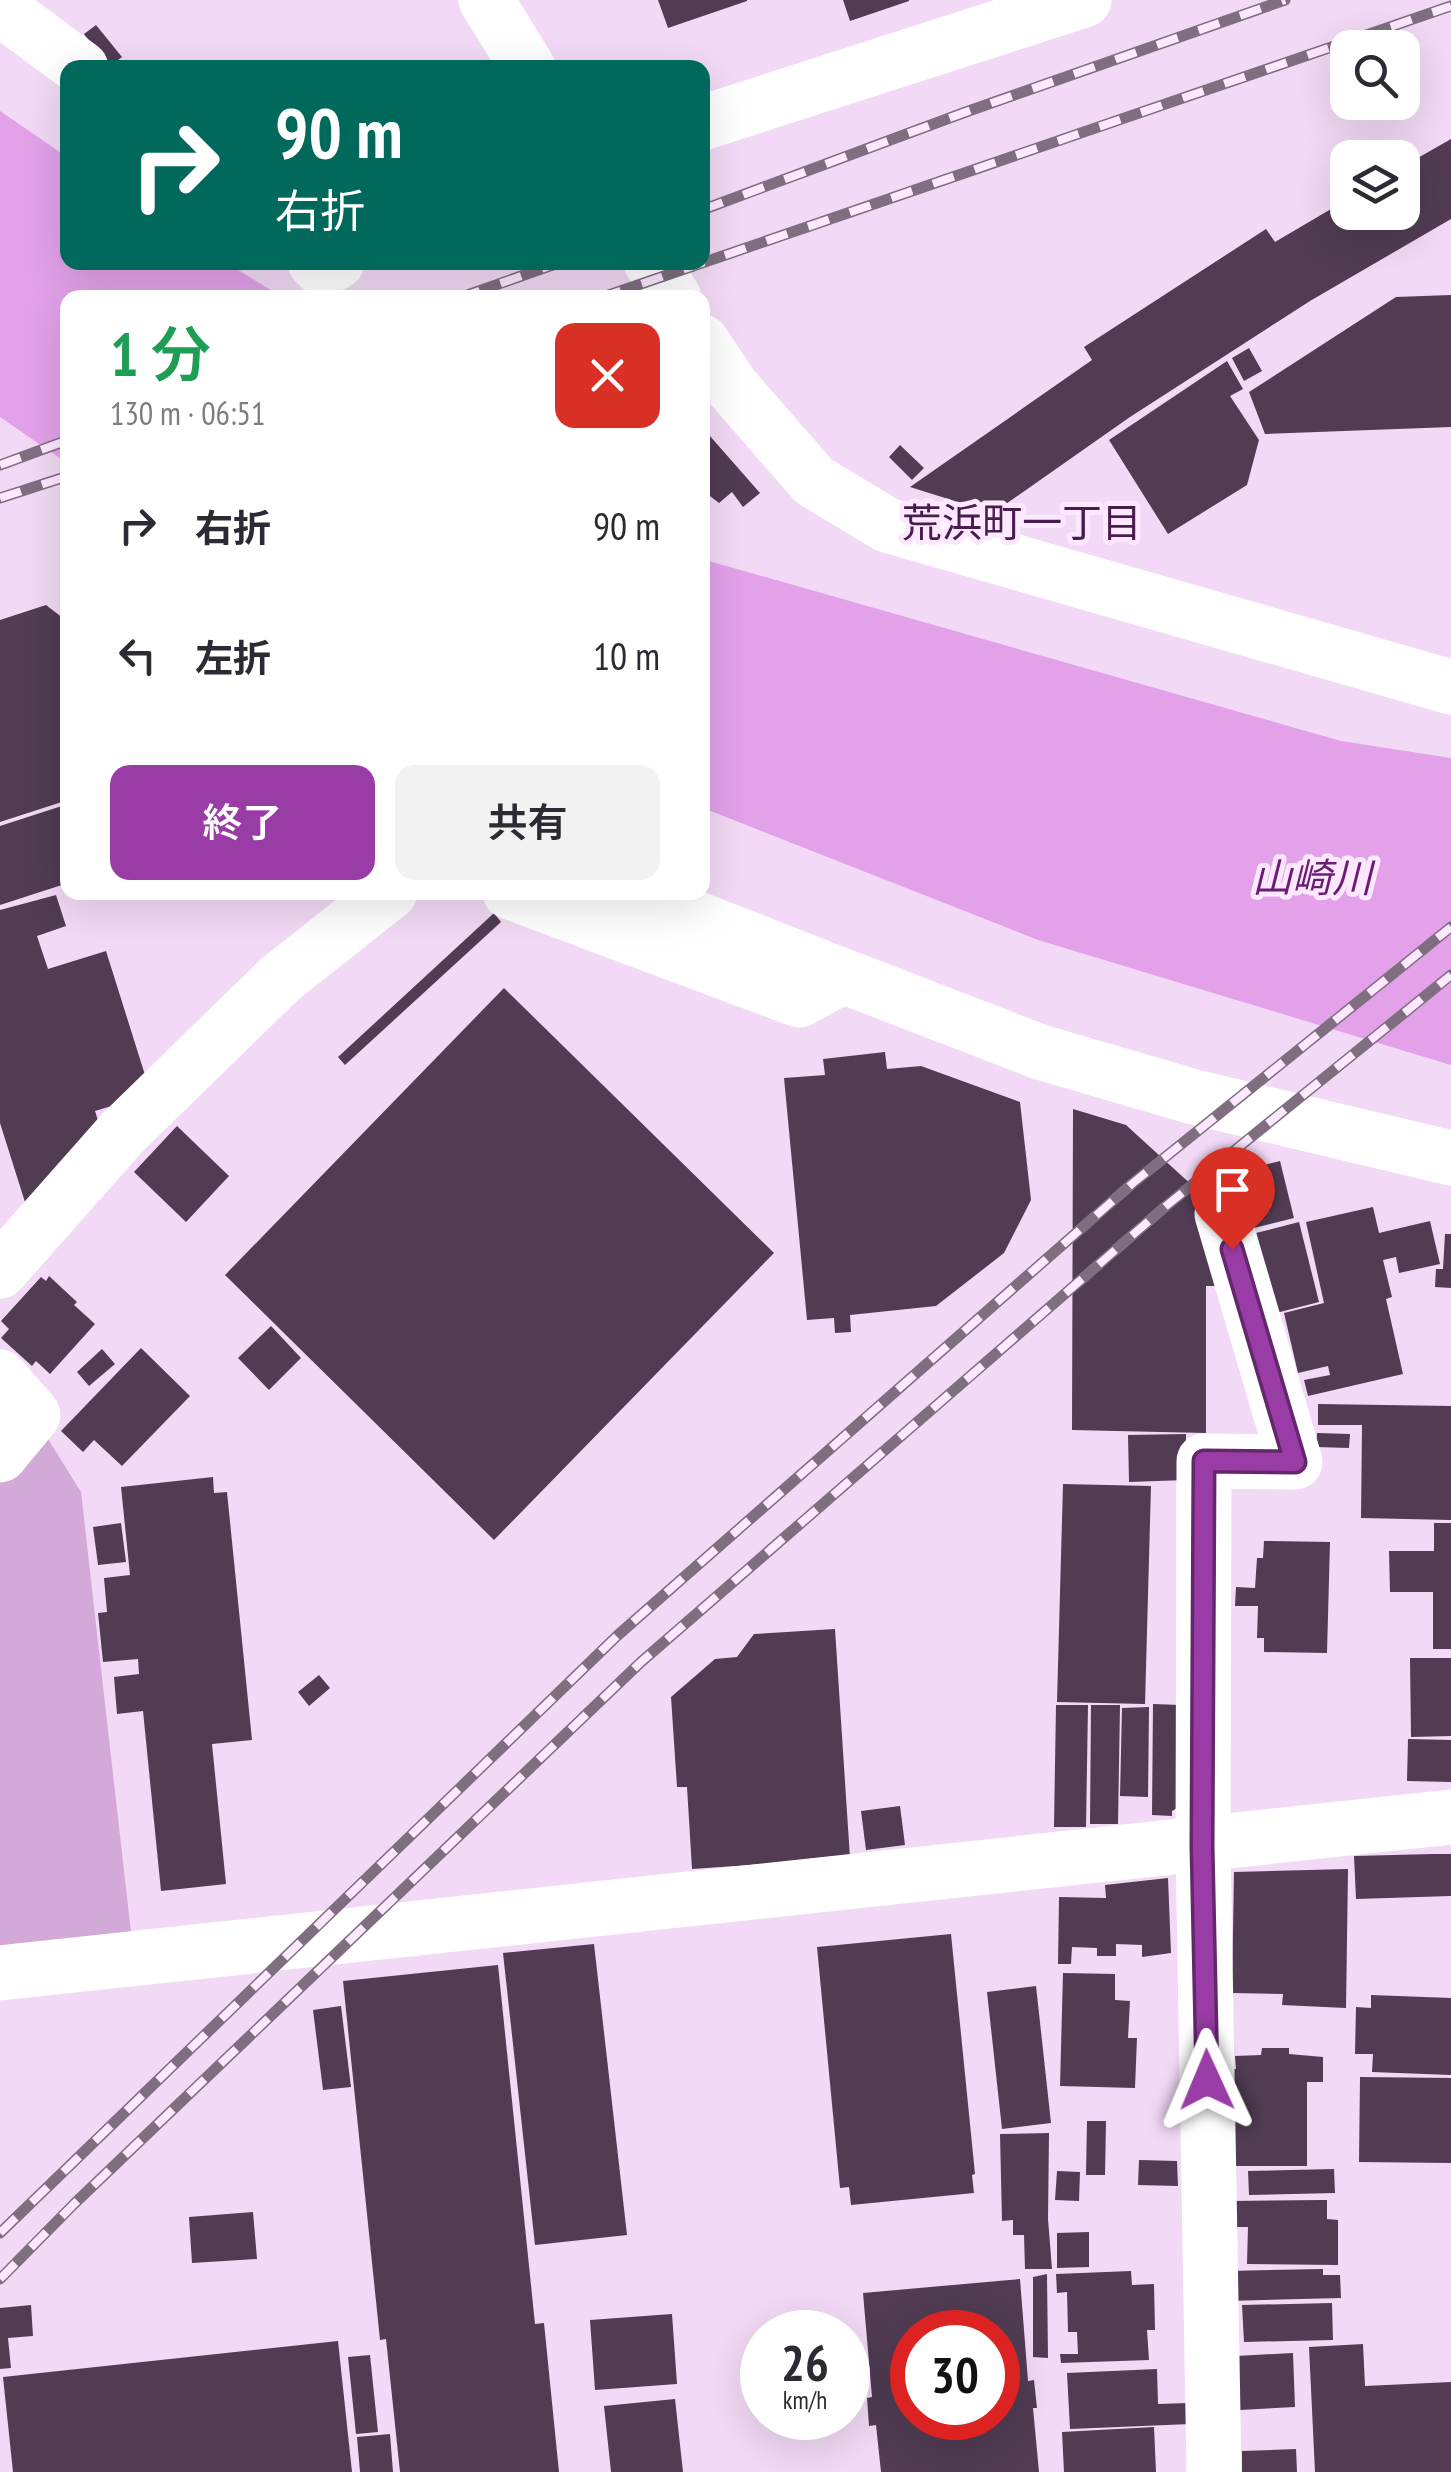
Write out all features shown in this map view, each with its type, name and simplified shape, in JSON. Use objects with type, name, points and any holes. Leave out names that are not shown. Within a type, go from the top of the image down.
[{"type":"street","points":[[486,0],[523,60]]},
{"type":"street","points":[[710,121],[1084,0]]},
{"type":"street","points":[[0,8],[69,60]]},
{"type":"street","points":[[710,354],[731,386],[814,481],[888,526],[1451,687]]},
{"type":"street","points":[[0,1271],[148,1107],[280,980],[380,900]]},
{"type":"street","points":[[531,900],[798,1000],[843,976]]},
{"type":"street","points":[[650,900],[1040,1052],[1194,1097],[1451,1158]]},
{"type":"street","points":[[1214,2472],[1202,1846],[1204,1461],[1295,1462],[1222,1214]]},
{"type":"street","points":[[0,1377],[33,1415],[0,1456]]},
{"type":"street","points":[[0,1973],[1451,1818]]},
{"type":"shaded area","points":[[33,1415],[81,1492],[134,1959],[0,1973],[0,1455]]},
{"type":"water","points":[[0,111],[60,152],[60,270],[238,270],[271,290],[60,290],[60,458],[0,417]]},
{"type":"water","name":"山崎川","points":[[710,561],[1341,741],[1451,758],[1451,1065],[1038,940],[710,811]]},
{"type":"building","points":[[658,0],[747,0],[747,1],[668,28]]},
{"type":"building","points":[[843,0],[909,0],[909,1],[850,21]]},
{"type":"building","points":[[96,25],[122,57],[104,60],[84,34]]},
{"type":"building","points":[[1451,139],[1451,219],[1310,301],[1130,417],[993,513],[910,487],[1092,360],[1084,347],[1266,229],[1275,242],[1330,210],[1330,230],[1420,230],[1420,157]]},
{"type":"building","points":[[1451,295],[1451,427],[1265,434],[1249,392],[1396,297]]},
{"type":"building","points":[[1249,348],[1262,371],[1244,381],[1232,358]]},
{"type":"building","points":[[1227,361],[1243,389],[1230,396],[1259,440],[1247,485],[1168,534],[1109,440]]},
{"type":"building","points":[[710,436],[760,493],[743,507],[732,492],[719,503],[710,496]]},
{"type":"building","points":[[900,445],[924,468],[912,480],[889,457]]},
{"type":"building","points":[[46,605],[60,616],[60,803],[0,822],[0,620]]},
{"type":"building","points":[[60,807],[60,886],[0,905],[0,826]]},
{"type":"building","points":[[56,895],[66,926],[37,936],[48,969],[106,951],[151,1094],[95,1111],[104,1140],[30,1218],[0,1123],[0,910]]},
{"type":"building","points":[[494,913],[501,922],[345,1065],[338,1057]]},
{"type":"building","points":[[504,988],[774,1253],[494,1540],[225,1275]]},
{"type":"building","points":[[885,1052],[887,1069],[921,1066],[1020,1102],[1031,1200],[1004,1253],[936,1306],[850,1315],[851,1332],[835,1333],[834,1318],[807,1320],[784,1078],[825,1075],[823,1059]]},
{"type":"building","points":[[1073,1109],[1126,1125],[1206,1198],[1219,1286],[1206,1286],[1206,1433],[1072,1430]]},
{"type":"building","points":[[177,1126],[229,1176],[186,1222],[134,1172]]},
{"type":"building","points":[[1280,1161],[1294,1218],[1250,1229],[1235,1172]]},
{"type":"building","points":[[1373,1207],[1379,1233],[1430,1221],[1440,1264],[1399,1273],[1396,1257],[1383,1260],[1392,1297],[1386,1299],[1403,1374],[1308,1396],[1304,1380],[1330,1375],[1328,1366],[1298,1373],[1284,1313],[1324,1303],[1306,1222]]},
{"type":"building","points":[[1299,1222],[1319,1302],[1276,1313],[1256,1233]]},
{"type":"building","points":[[1445,1234],[1451,1234],[1451,1288],[1435,1287],[1436,1269],[1443,1269]]},
{"type":"building","points":[[49,1276],[95,1324],[50,1374],[36,1361],[32,1366],[1,1338],[9,1329],[1,1321],[41,1277],[46,1281]]},
{"type":"building","points":[[271,1326],[301,1358],[269,1390],[238,1358]]},
{"type":"building","points":[[141,1348],[190,1396],[122,1466],[94,1440],[83,1452],[61,1431]]},
{"type":"building","points":[[102,1349],[115,1364],[89,1386],[77,1372]]},
{"type":"building","points":[[1318,1404],[1451,1406],[1451,1520],[1361,1518],[1362,1425],[1318,1425]]},
{"type":"building","points":[[1317,1433],[1350,1434],[1349,1448],[1316,1447]]},
{"type":"building","points":[[1186,1434],[1186,1480],[1129,1482],[1128,1435]]},
{"type":"building","points":[[213,1477],[214,1493],[227,1492],[252,1740],[212,1744],[226,1884],[161,1891],[143,1711],[117,1714],[114,1677],[139,1674],[138,1659],[103,1662],[98,1613],[107,1612],[104,1578],[130,1575],[121,1487]]},
{"type":"building","points":[[1063,1484],[1151,1486],[1145,1704],[1057,1702]]},
{"type":"building","points":[[121,1523],[126,1562],[98,1565],[93,1527]]},
{"type":"building","points":[[1434,1523],[1451,1523],[1451,1649],[1433,1649],[1433,1592],[1390,1592],[1389,1551],[1434,1551]]},
{"type":"building","points":[[1264,1541],[1330,1542],[1327,1653],[1264,1652],[1264,1638],[1257,1638],[1258,1606],[1235,1606],[1236,1587],[1255,1588],[1257,1558],[1263,1558]]},
{"type":"building","points":[[835,1629],[850,1858],[692,1869],[687,1787],[677,1787],[671,1697],[715,1659],[737,1657],[754,1634]]},
{"type":"building","points":[[1410,1658],[1451,1658],[1451,1736],[1411,1737]]},
{"type":"building","points":[[319,1675],[330,1688],[309,1706],[298,1692]]},
{"type":"building","points":[[1153,1704],[1180,1705],[1179,1807],[1172,1811],[1172,1816],[1152,1815]]},
{"type":"building","points":[[1056,1705],[1088,1705],[1086,1827],[1054,1827]]},
{"type":"building","points":[[1091,1705],[1120,1705],[1118,1824],[1090,1824]]},
{"type":"building","points":[[1149,1707],[1148,1797],[1120,1796],[1122,1708]]},
{"type":"building","points":[[1408,1739],[1451,1740],[1451,1782],[1407,1781]]},
{"type":"building","points":[[900,1806],[905,1845],[866,1850],[861,1811]]},
{"type":"building","points":[[1451,1854],[1451,1896],[1356,1899],[1354,1856]]},
{"type":"building","points":[[1348,1869],[1346,2008],[1282,2005],[1283,1994],[1232,1993],[1234,1872]]},
{"type":"building","points":[[1168,1878],[1171,1953],[1142,1957],[1142,1945],[1116,1944],[1116,1956],[1097,1956],[1097,1948],[1072,1947],[1071,1964],[1058,1964],[1059,1897],[1106,1898],[1105,1885]]},
{"type":"building","points":[[951,1934],[974,2193],[851,2205],[849,2187],[840,2188],[817,1947]]},
{"type":"building","points":[[594,1944],[627,2235],[535,2245],[503,1953]]},
{"type":"building","points":[[498,1965],[535,2324],[544,2323],[559,2472],[400,2472],[386,2339],[380,2340],[343,1981]]},
{"type":"building","points":[[1063,1973],[1115,1974],[1115,2000],[1130,2001],[1128,2038],[1137,2038],[1135,2088],[1060,2086]]},
{"type":"building","points":[[1036,1986],[1051,2123],[1002,2129],[987,1992]]},
{"type":"building","points":[[1371,1995],[1451,1998],[1451,2075],[1372,2072],[1373,2054],[1355,2054],[1356,2007],[1371,2008]]},
{"type":"building","points":[[341,2006],[351,2087],[323,2090],[313,2010]]},
{"type":"building","points":[[1262,2048],[1289,2048],[1289,2054],[1323,2057],[1323,2082],[1307,2082],[1307,2166],[1232,2166],[1235,2056],[1261,2055]]},
{"type":"building","points":[[1360,2077],[1451,2078],[1451,2163],[1359,2162]]},
{"type":"building","points":[[1087,2121],[1106,2121],[1105,2175],[1086,2175]]},
{"type":"building","points":[[1049,2133],[1052,2269],[1025,2269],[1024,2235],[1013,2235],[1013,2220],[1002,2221],[1000,2134]]},
{"type":"building","points":[[1139,2160],[1177,2161],[1178,2186],[1138,2185]]},
{"type":"building","points":[[1334,2169],[1335,2193],[1249,2195],[1248,2171]]},
{"type":"building","points":[[1057,2171],[1080,2172],[1079,2201],[1055,2200]]},
{"type":"building","points":[[1327,2200],[1327,2219],[1338,2220],[1338,2265],[1247,2264],[1248,2227],[1232,2227],[1231,2201]]},
{"type":"building","points":[[253,2212],[257,2259],[192,2263],[189,2217]]},
{"type":"building","points":[[1089,2232],[1089,2267],[1057,2268],[1057,2233]]},
{"type":"building","points":[[1323,2269],[1323,2275],[1340,2275],[1341,2298],[1227,2301],[1227,2271]]},
{"type":"building","points":[[1131,2271],[1132,2285],[1154,2284],[1155,2330],[1147,2330],[1149,2360],[1061,2363],[1060,2354],[1078,2354],[1077,2332],[1068,2332],[1067,2292],[1057,2293],[1056,2274]]},
{"type":"building","points":[[1047,2274],[1048,2358],[1033,2357],[1033,2277]]},
{"type":"building","points":[[1020,2279],[1028,2381],[1034,2380],[1037,2408],[1033,2408],[1039,2472],[881,2472],[876,2425],[870,2426],[870,2310],[864,2310],[863,2293]]},
{"type":"building","points":[[1332,2303],[1333,2340],[1244,2342],[1242,2305]]},
{"type":"building","points":[[31,2305],[33,2336],[8,2338],[11,2368],[0,2369],[0,2308]]},
{"type":"building","points":[[672,2314],[677,2384],[595,2390],[590,2320]]},
{"type":"building","points":[[338,2341],[352,2472],[13,2472],[3,2377]]},
{"type":"building","points":[[1363,2344],[1365,2386],[1451,2382],[1451,2472],[1315,2472],[1309,2347]]},
{"type":"building","points":[[1293,2353],[1295,2407],[1240,2410],[1236,2356]]},
{"type":"building","points":[[370,2355],[378,2432],[356,2434],[348,2357]]},
{"type":"building","points":[[1157,2369],[1158,2404],[1189,2403],[1190,2424],[1070,2429],[1067,2373]]},
{"type":"building","points":[[675,2399],[683,2472],[611,2472],[604,2406]]},
{"type":"building","points":[[1154,2427],[1156,2472],[1064,2472],[1062,2432]]},
{"type":"building","points":[[390,2434],[393,2472],[360,2472],[357,2437]]},
{"type":"building","points":[[1296,2449],[1297,2472],[1242,2472],[1242,2451]]},
{"type":"railway","points":[[710,207],[1285,0]]},
{"type":"railway","points":[[710,260],[1451,6]]},
{"type":"railway","points":[[482,290],[538,270]]},
{"type":"railway","points":[[623,290],[682,270]]},
{"type":"railway","points":[[0,465],[60,443]]},
{"type":"railway","points":[[0,498],[60,479]]},
{"type":"railway","points":[[0,2233],[618,1635],[1133,1183],[1451,927]]},
{"type":"railway","points":[[0,2279],[641,1662],[1166,1206],[1451,975]]},
{"type":"district","name":"荒浜町一丁目","points":[[1022,523]]},
{"type":"route","points":[[1207,2080],[1202,1846],[1204,1461],[1295,1462],[1232,1249]]}]
